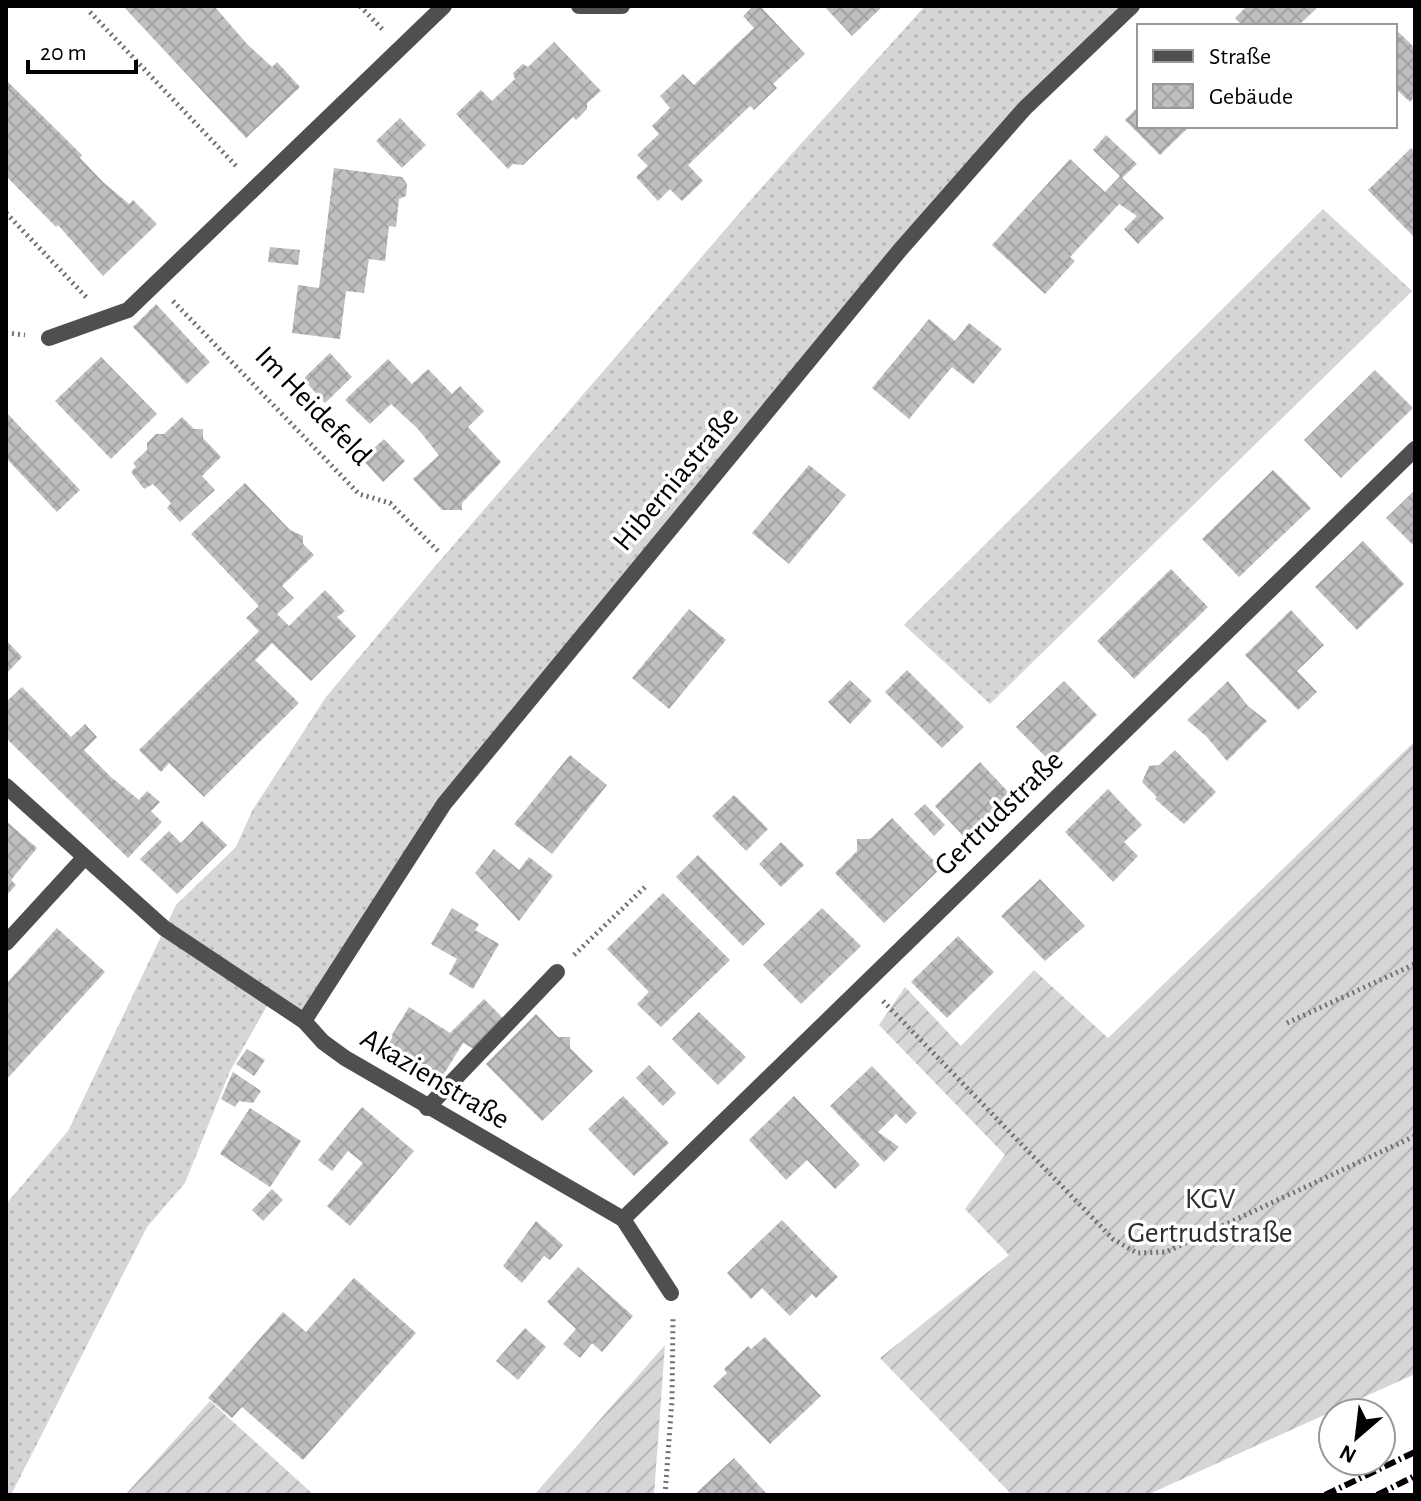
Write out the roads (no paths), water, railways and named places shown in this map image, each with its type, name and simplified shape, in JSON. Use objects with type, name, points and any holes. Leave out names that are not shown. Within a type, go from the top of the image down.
[{"type":"street","points":[[49,338],[128,310],[444,6]]},
{"type":"street","points":[[579,6],[622,6]]},
{"type":"street","name":"Hiberniastraße","points":[[304,1021],[444,804],[900,250],[1025,108],[1132,6]]},
{"type":"street","name":"Gertrudstraße","points":[[623,1219],[1415,449]]},
{"type":"street","name":"Akazienstraße","points":[[6,786],[123,895],[189,947],[304,1021],[323,1042],[345,1058],[623,1219],[671,1293]]},
{"type":"street","points":[[6,943],[84,858]]},
{"type":"street","points":[[427,1108],[557,972]]},
{"type":"railway","points":[[1325,1495],[1415,1452]]},
{"type":"railway","points":[[1377,1495],[1415,1476]]},
{"type":"park label","name":"KGV Gertrudstraße","points":[[1210,1216]]}]
